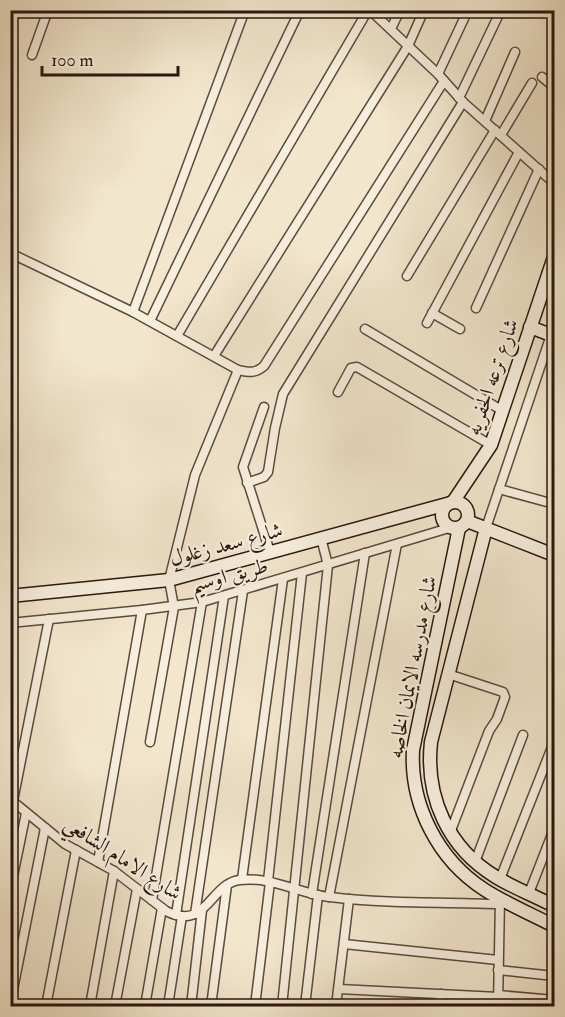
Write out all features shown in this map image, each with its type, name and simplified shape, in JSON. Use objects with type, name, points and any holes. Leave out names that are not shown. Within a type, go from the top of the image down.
[{"type":"street","points":[[32,55],[48,10]]},
{"type":"street","points":[[133,312],[245,10]]},
{"type":"street","points":[[150,321],[300,10]]},
{"type":"street","points":[[177,336],[369,10],[438,74],[461,100],[555,183]]},
{"type":"street","points":[[391,29],[400,10]]},
{"type":"street","points":[[214,356],[408,46],[424,10]]},
{"type":"street","points":[[438,74],[468,10]]},
{"type":"street","points":[[247,483],[264,477],[268,472],[283,394],[461,100],[501,10]]},
{"type":"street","points":[[485,121],[515,52]]},
{"type":"street","points":[[542,76],[555,87]]},
{"type":"street","points":[[10,254],[133,312],[237,370],[254,372],[264,366],[444,81]]},
{"type":"street","points":[[407,276],[532,82]]},
{"type":"street","points":[[427,322],[519,152]]},
{"type":"street","points":[[476,308],[539,169]]},
{"type":"street","name":"شارع ترعه الحفريه","points":[[450,503],[491,445],[555,257]]},
{"type":"street","points":[[432,313],[460,328]]},
{"type":"street","points":[[486,528],[553,330],[530,327]]},
{"type":"street","points":[[365,329],[503,411]]},
{"type":"street","points":[[338,392],[351,368],[357,367],[491,445]]},
{"type":"street","points":[[150,742],[174,607],[169,580],[195,475],[237,370]]},
{"type":"street","points":[[264,407],[244,461],[244,472],[270,552]]},
{"type":"street","points":[[499,489],[555,504]]},
{"type":"street","points":[[450,503],[461,503],[467,509],[458,526],[486,528],[555,555]]},
{"type":"street","name":"شارع سعد زغلول","points":[[10,596],[169,580],[450,503]]},
{"type":"street","name":"شارع مدرسه الايمان الخاصه","points":[[450,503],[442,510],[441,517],[458,526],[413,750],[415,790],[425,819],[438,842],[458,867],[500,902],[555,926]]},
{"type":"street","name":"طريق اوسيم","points":[[10,622],[174,607],[202,602],[458,526]]},
{"type":"street","name":"شارع مدرسه الايمان الخاصه","points":[[486,528],[431,742],[429,762],[434,796],[450,834],[475,862],[496,877],[555,906]]},
{"type":"street","points":[[282,1006],[328,565],[321,538]]},
{"type":"street","points":[[329,897],[397,544]]},
{"type":"street","points":[[305,1006],[315,895],[366,554]]},
{"type":"street","points":[[255,1006],[302,573]]},
{"type":"street","points":[[242,879],[283,579]]},
{"type":"street","points":[[190,1006],[199,912],[243,591]]},
{"type":"street","points":[[168,1006],[224,596]]},
{"type":"street","points":[[152,900],[202,602]]},
{"type":"street","points":[[98,862],[142,610]]},
{"type":"street","points":[[12,800],[49,619]]},
{"type":"street","points":[[432,656],[452,661]]},
{"type":"street","points":[[448,674],[503,692],[505,697],[497,719],[489,731],[450,834]]},
{"type":"street","points":[[475,862],[523,735]]},
{"type":"street","points":[[484,890],[496,877],[555,742]]},
{"type":"street","name":"شارع الامام الشافعي","points":[[12,800],[76,850],[114,871],[162,908],[179,915],[199,912],[227,884],[242,879],[269,881],[315,895],[349,899],[500,902]]},
{"type":"street","points":[[10,891],[26,813]]},
{"type":"street","points":[[10,1005],[45,828]]},
{"type":"street","points":[[529,893],[555,829]]},
{"type":"street","points":[[46,1006],[76,850]]},
{"type":"street","points":[[90,1006],[114,871]]},
{"type":"street","points":[[211,1006],[227,884]]},
{"type":"street","points":[[115,1006],[137,889]]},
{"type":"street","points":[[336,1006],[349,899]]},
{"type":"street","points":[[498,1000],[500,902]]},
{"type":"street","points":[[144,1006],[162,908]]},
{"type":"street","points":[[344,944],[498,960]]},
{"type":"street","points":[[498,970],[555,976]]},
{"type":"street","points":[[339,989],[441,994],[498,1000],[555,1000]]},
{"type":"street","points":[[440,1006],[441,994]]}]
